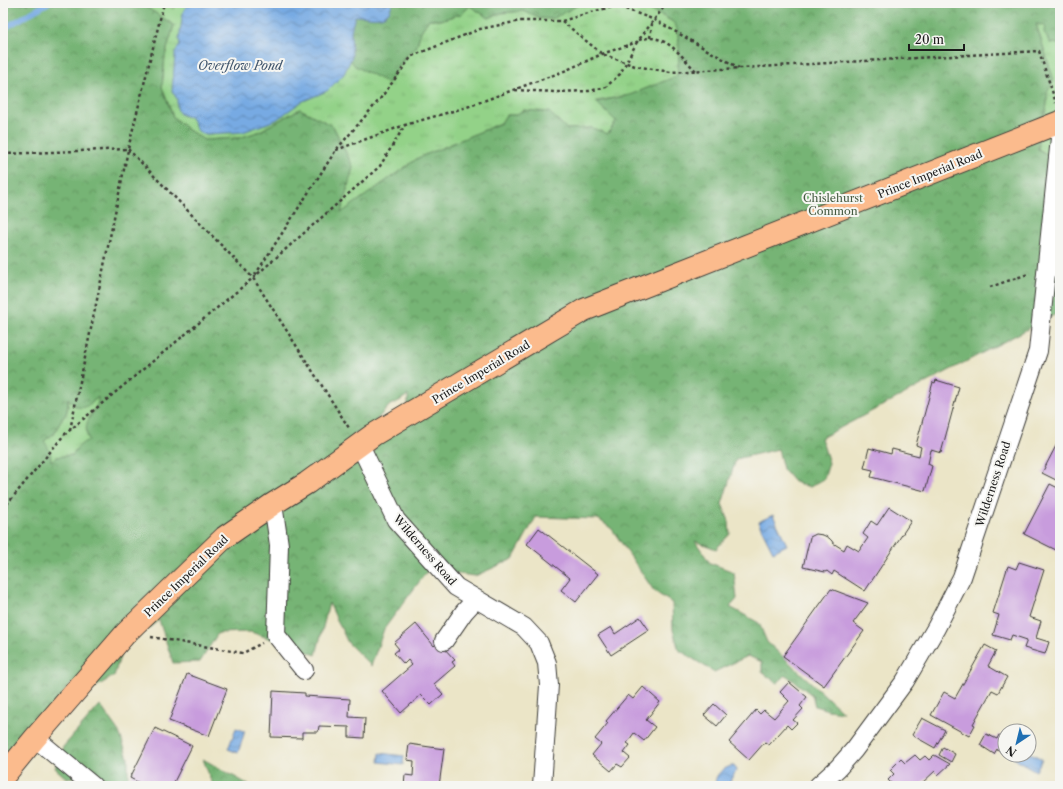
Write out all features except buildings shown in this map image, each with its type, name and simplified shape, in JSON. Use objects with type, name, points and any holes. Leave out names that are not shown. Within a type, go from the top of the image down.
[{"type":"main road","name":"Prince Imperial Road","points":[[3,777],[126,633],[225,537],[273,504],[307,484],[373,435],[584,310],[1059,116]]},
{"type":"street","name":"Wilderness Road","points":[[818,786],[838,768],[854,750],[905,680],[936,628],[962,577],[1038,351],[1060,138]]},
{"type":"street","name":"Wilderness Road","points":[[360,445],[396,520],[456,587],[524,627],[539,643],[546,663],[549,686],[542,786]]},
{"type":"street","points":[[273,504],[279,545],[276,635],[304,670]]},
{"type":"street","points":[[444,641],[464,612],[476,599]]},
{"type":"street","points":[[35,738],[92,786]]},
{"type":"path","points":[[70,430],[128,150],[164,3]]},
{"type":"path","points":[[512,90],[556,92],[589,91],[606,87],[620,74],[625,62],[638,41],[667,3]]},
{"type":"path","points":[[254,278],[336,150],[380,99],[412,56],[480,29],[520,21],[562,21],[617,6],[654,20],[739,68]]},
{"type":"path","points":[[562,21],[602,54],[635,66],[671,72],[1039,50],[1059,116]]},
{"type":"path","points":[[650,38],[652,23]]},
{"type":"path","points":[[336,150],[405,125],[467,107],[567,70],[602,54],[650,38],[662,40],[672,47],[696,71]]},
{"type":"path","points":[[3,509],[64,435],[254,278],[380,166],[405,125]]},
{"type":"path","points":[[3,154],[128,150],[254,278],[360,445]]},
{"type":"path","points":[[990,286],[1046,268]]},
{"type":"path","points":[[126,633],[243,653],[276,635]]},
{"type":"green space","name":"Chislehurst Common","points":[[3,3],[147,3],[146,7],[174,25],[165,56],[162,87],[173,117],[187,129],[204,140],[239,138],[258,132],[300,109],[333,126],[353,167],[341,213],[418,158],[501,123],[506,115],[515,115],[524,110],[549,112],[567,129],[592,128],[608,134],[616,121],[596,102],[630,95],[677,76],[679,51],[676,26],[669,19],[632,3],[1060,3],[1060,44],[1050,43],[1044,32],[1045,25],[1036,24],[1054,81],[1047,92],[1046,111],[1044,115],[1035,121],[1028,121],[1039,139],[1038,149],[1048,155],[1060,151],[1060,312],[821,438],[829,463],[824,479],[810,487],[794,482],[783,469],[778,449],[736,459],[722,504],[729,521],[730,534],[716,549],[695,541],[710,563],[734,572],[737,599],[730,607],[759,623],[767,642],[843,712],[815,706],[812,695],[786,675],[777,683],[762,672],[762,662],[748,656],[714,672],[679,650],[673,630],[672,603],[654,591],[612,529],[598,519],[536,517],[513,559],[475,576],[428,570],[384,629],[371,666],[348,643],[329,603],[316,655],[251,632],[218,633],[200,662],[173,663],[159,620],[122,650],[114,676],[92,689],[72,683],[3,763]],"holes":[[[408,395],[408,408],[375,446],[368,472],[356,463],[346,462],[349,441],[356,432],[362,432],[371,426],[390,405]],[[98,397],[96,407],[86,426],[89,440],[79,446],[73,455],[57,457],[51,461],[51,455],[44,441],[55,433],[61,420],[66,414],[68,398],[76,406],[82,408],[89,405]]]},
{"type":"green space","points":[[147,3],[164,3],[174,9],[175,3],[335,3],[388,83],[408,53],[416,48],[421,31],[429,19],[441,20],[461,14],[470,6],[489,18],[500,13],[524,11],[538,18],[552,19],[582,3],[632,3],[651,10],[673,22],[677,26],[680,49],[677,76],[630,95],[597,101],[616,121],[608,134],[592,128],[566,129],[558,120],[524,110],[515,115],[506,115],[501,123],[418,158],[340,214],[353,167],[333,126],[300,109],[258,132],[239,138],[204,140],[187,129],[173,117],[162,87],[165,56],[174,25],[146,7]]},
{"type":"green space","points":[[335,3],[582,3],[552,19],[538,18],[524,11],[500,13],[489,18],[470,6],[461,14],[441,20],[429,19],[421,31],[416,48],[408,53],[388,83],[355,66],[326,28]]},
{"type":"green space","points":[[1036,24],[1045,25],[1060,44],[1060,151],[1048,155],[1038,149],[1028,120],[1035,121],[1046,110],[1046,92],[1054,81]]},
{"type":"green space","points":[[68,397],[76,406],[82,407],[90,404],[99,397],[98,403],[88,420],[87,432],[89,440],[75,450],[73,455],[57,457],[50,462],[43,441],[55,433],[61,420],[66,414]]},
{"type":"green space","points":[[100,705],[119,732],[128,758],[128,777],[136,786],[116,786],[99,775],[66,778],[55,768],[63,747]]},
{"type":"green space","points":[[203,759],[251,786],[216,786],[212,783]]},
{"type":"water","name":"Overflow Pond","points":[[188,3],[392,3],[390,10],[383,16],[355,16],[351,31],[352,57],[344,74],[327,91],[301,102],[276,120],[243,132],[207,134],[201,133],[197,130],[192,119],[179,113],[177,108],[177,99],[172,91],[175,52],[180,45],[179,39],[183,13]]},
{"type":"water","points":[[773,515],[787,545],[773,552],[758,522]]},
{"type":"water","points":[[236,728],[245,731],[238,753],[228,749]]},
{"type":"water","points":[[380,753],[404,756],[403,765],[379,762]]},
{"type":"water","points":[[1037,756],[1042,759],[1036,771],[1022,763],[1037,763]]},
{"type":"water","points":[[731,766],[734,766],[737,770],[731,779],[729,786],[716,786],[715,782],[719,773]]},
{"type":"waterway","points":[[3,29],[48,3]]}]
